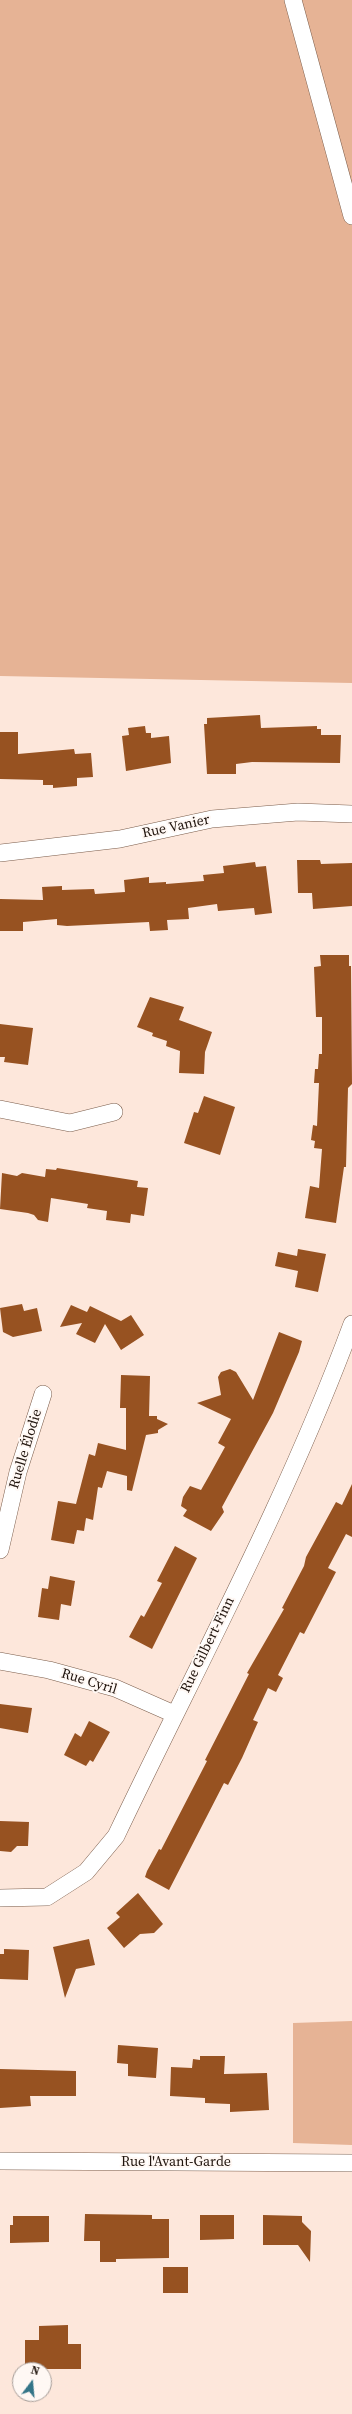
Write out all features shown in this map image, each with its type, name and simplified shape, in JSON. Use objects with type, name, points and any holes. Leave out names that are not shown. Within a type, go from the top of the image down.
[{"type":"street","points":[[293,0],[352,216]]},
{"type":"street","name":"Rue Vanier","points":[[0,853],[120,839],[212,819],[298,812],[352,814]]},
{"type":"street","points":[[0,1109],[70,1123],[114,1112]]},
{"type":"street","name":"Rue Gilbert-Finn","points":[[0,1898],[47,1897],[86,1872],[116,1836],[289,1478],[352,1324]]},
{"type":"street","name":"Ruelle Élodie","points":[[0,1550],[18,1472],[42,1394]]},
{"type":"street","name":"Rue Cyril","points":[[0,1661],[49,1670],[115,1688],[174,1714]]},
{"type":"street","name":"Rue l'Avant-Garde","points":[[0,2161],[352,2163]]},
{"type":"shaded area","points":[[0,0],[352,0],[352,683],[0,676]]},
{"type":"shaded area","points":[[352,2021],[352,2145],[293,2143],[293,2023]]},
{"type":"building","points":[[260,715],[261,728],[317,726],[317,729],[321,729],[321,735],[341,735],[340,763],[252,762],[236,764],[236,774],[207,774],[204,724],[207,724],[207,718]]},
{"type":"building","points":[[145,726],[146,733],[151,733],[151,738],[169,736],[171,763],[126,771],[122,736],[129,735],[128,728]]},
{"type":"building","points":[[0,732],[18,732],[18,754],[74,749],[75,754],[91,753],[93,777],[77,778],[77,786],[53,788],[53,785],[43,785],[43,780],[0,779]]},
{"type":"building","points":[[297,860],[320,860],[321,864],[352,863],[352,906],[313,909],[312,893],[298,893]]},
{"type":"building","points":[[255,862],[256,867],[266,866],[272,913],[255,915],[254,908],[218,911],[217,904],[188,908],[189,919],[167,920],[168,930],[150,931],[149,922],[67,926],[57,925],[57,919],[23,922],[23,931],[0,931],[0,899],[43,900],[42,887],[62,886],[62,890],[94,889],[95,894],[125,892],[124,880],[149,877],[149,883],[166,882],[166,884],[204,881],[203,875],[224,873],[223,866]]},
{"type":"building","points":[[320,955],[349,955],[349,966],[351,966],[352,1084],[348,1088],[346,1167],[344,1167],[336,1223],[305,1218],[310,1186],[319,1188],[322,1149],[314,1148],[315,1141],[311,1140],[313,1125],[317,1126],[319,1083],[314,1083],[315,1069],[318,1069],[319,1054],[322,1054],[322,1017],[316,1017],[314,967],[321,966]]},
{"type":"building","points":[[150,997],[184,1007],[179,1020],[212,1032],[205,1052],[204,1074],[179,1073],[180,1051],[166,1046],[167,1041],[152,1036],[153,1033],[137,1027]]},
{"type":"building","points":[[0,1024],[33,1028],[28,1065],[4,1062],[5,1057],[0,1057]]},
{"type":"building","points":[[204,1096],[235,1107],[220,1155],[184,1143],[194,1112],[198,1113]]},
{"type":"building","points":[[57,1168],[138,1181],[137,1187],[148,1188],[144,1216],[131,1214],[130,1223],[106,1220],[107,1211],[87,1208],[88,1204],[51,1198],[48,1222],[38,1220],[34,1215],[28,1213],[0,1209],[2,1173],[17,1176],[22,1173],[45,1177],[46,1169],[56,1170]]},
{"type":"building","points":[[298,1249],[326,1254],[318,1292],[295,1287],[298,1271],[275,1266],[278,1252],[297,1256]]},
{"type":"building","points":[[22,1304],[24,1311],[37,1308],[42,1331],[13,1337],[3,1332],[0,1308]]},
{"type":"building","points":[[71,1305],[87,1312],[90,1306],[121,1321],[131,1315],[144,1335],[121,1350],[105,1324],[95,1343],[76,1334],[82,1323],[60,1327]]},
{"type":"building","points":[[279,1332],[302,1341],[299,1352],[273,1413],[222,1507],[224,1512],[211,1531],[183,1516],[187,1510],[181,1506],[183,1497],[190,1486],[201,1490],[225,1447],[218,1443],[231,1419],[197,1403],[221,1395],[218,1377],[221,1372],[230,1369],[236,1372],[253,1400]]},
{"type":"building","points":[[121,1375],[150,1376],[149,1416],[157,1416],[157,1419],[168,1424],[158,1430],[158,1433],[146,1435],[132,1491],[127,1490],[127,1476],[107,1471],[102,1488],[98,1487],[93,1520],[86,1518],[84,1531],[77,1530],[74,1544],[51,1540],[58,1501],[76,1504],[89,1454],[95,1456],[98,1443],[126,1450],[126,1408],[120,1408]]},
{"type":"building","points":[[352,1484],[352,1537],[346,1534],[328,1568],[336,1572],[304,1634],[300,1632],[278,1675],[283,1678],[276,1692],[268,1688],[253,1720],[258,1722],[242,1758],[228,1785],[224,1783],[169,1890],[145,1877],[147,1871],[159,1849],[161,1850],[207,1761],[205,1760],[249,1674],[247,1673],[284,1609],[282,1608],[304,1566],[306,1557],[336,1502],[342,1505]]},
{"type":"building","points":[[175,1546],[197,1558],[152,1649],[129,1637],[141,1615],[144,1617],[162,1583],[157,1581]]},
{"type":"building","points":[[50,1576],[75,1581],[71,1606],[61,1604],[59,1620],[38,1617],[42,1588],[48,1589]]},
{"type":"building","points":[[0,1704],[32,1708],[28,1733],[0,1728]]},
{"type":"building","points":[[89,1721],[110,1732],[93,1762],[90,1760],[86,1766],[64,1755],[75,1733],[81,1737]]},
{"type":"building","points":[[0,1821],[29,1822],[28,1846],[17,1846],[11,1852],[0,1851]]},
{"type":"building","points":[[138,1893],[163,1924],[154,1933],[140,1934],[124,1948],[107,1928],[120,1917],[116,1913]]},
{"type":"building","points":[[89,1939],[95,1965],[76,1969],[65,1998],[53,1947]]},
{"type":"building","points":[[4,1949],[29,1950],[28,1980],[0,1979],[0,1954],[4,1954]]},
{"type":"building","points":[[118,2045],[158,2048],[156,2078],[128,2076],[128,2064],[117,2063]]},
{"type":"building","points":[[200,2056],[225,2056],[224,2074],[267,2073],[269,2110],[230,2112],[230,2104],[205,2103],[205,2098],[170,2096],[171,2067],[192,2068],[193,2059],[200,2060]]},
{"type":"building","points":[[0,2069],[76,2071],[76,2096],[30,2096],[31,2106],[0,2108]]},
{"type":"building","points":[[85,2214],[152,2215],[152,2219],[169,2219],[169,2258],[116,2259],[116,2262],[100,2262],[100,2241],[84,2241]]},
{"type":"building","points":[[200,2215],[234,2215],[234,2239],[200,2240]]},
{"type":"building","points":[[263,2215],[302,2216],[302,2222],[311,2231],[310,2262],[298,2245],[263,2245]]},
{"type":"building","points":[[13,2216],[49,2216],[49,2242],[10,2243],[10,2225],[13,2225]]},
{"type":"building","points":[[163,2267],[188,2267],[188,2293],[163,2293]]},
{"type":"building","points":[[68,2325],[68,2344],[81,2344],[81,2369],[52,2369],[52,2362],[25,2362],[25,2340],[39,2340],[39,2326]]}]
